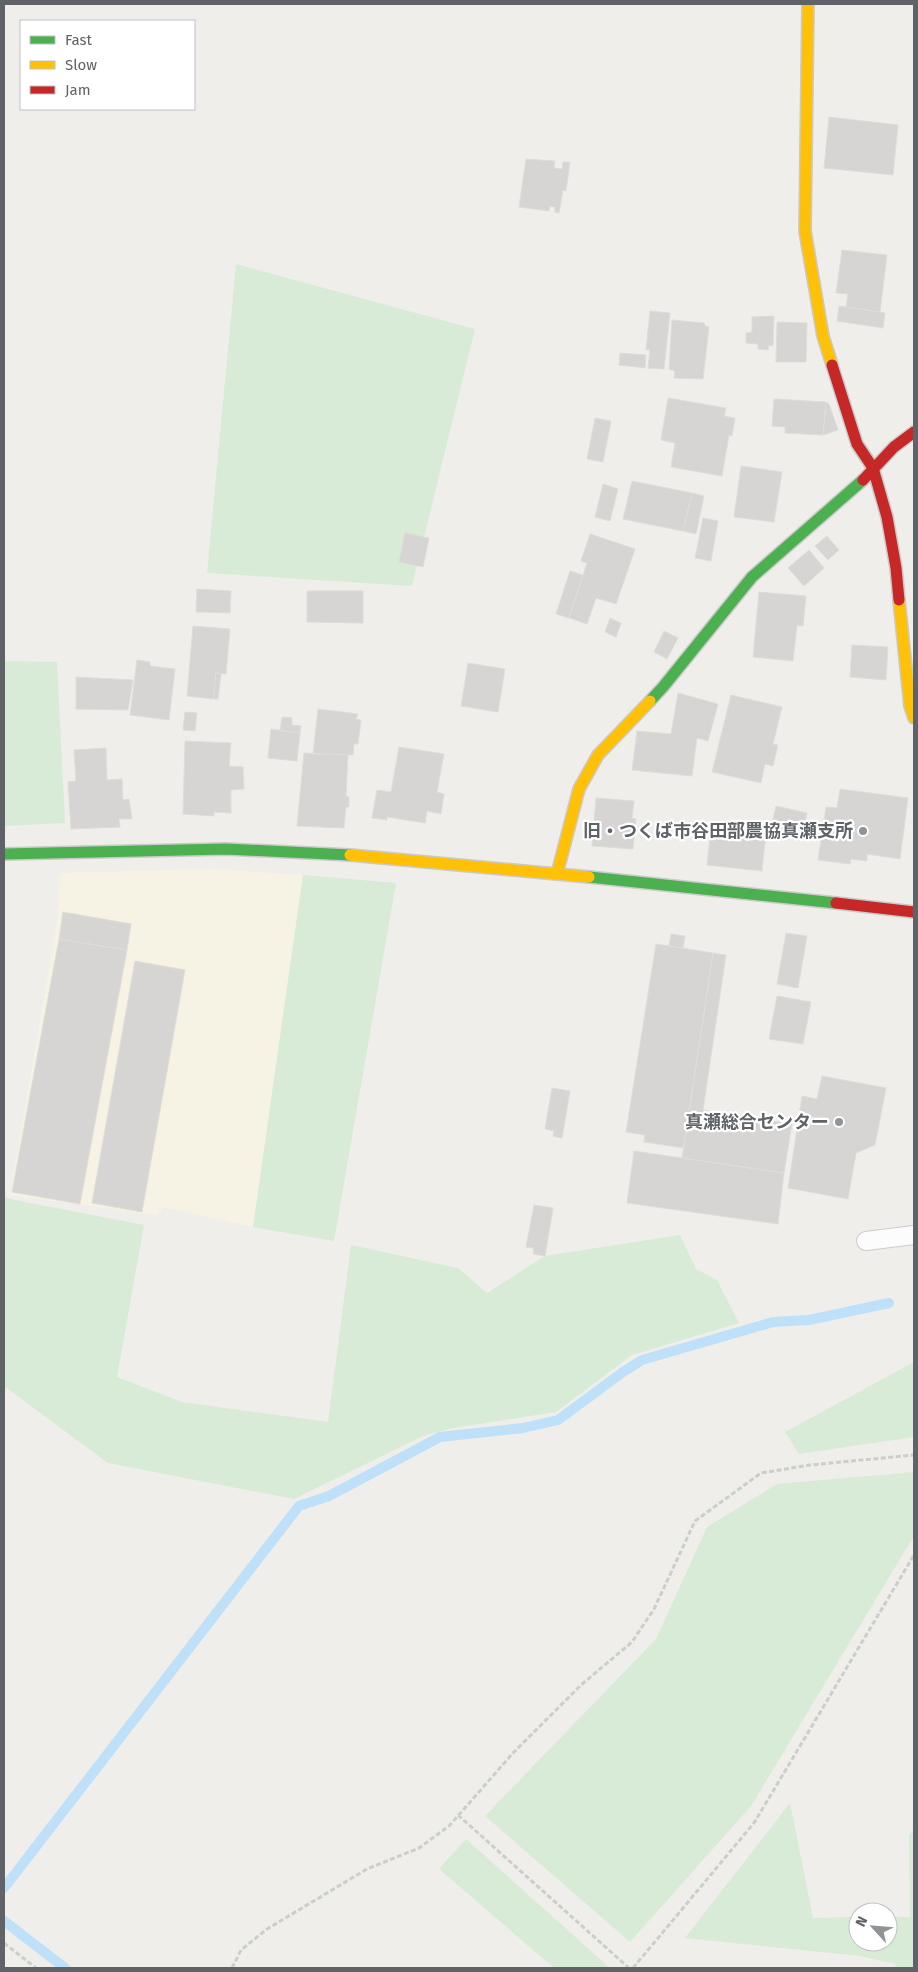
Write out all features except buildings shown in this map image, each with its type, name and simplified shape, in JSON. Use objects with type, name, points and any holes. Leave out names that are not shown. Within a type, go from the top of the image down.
[{"type":"street","points":[[808,4],[805,231],[823,336],[857,444],[873,468],[886,516],[896,568],[910,706],[914,718]]},
{"type":"street","points":[[557,874],[580,789],[598,755],[663,687],[752,577],[858,486],[873,468],[914,432]]},
{"type":"street","points":[[4,854],[245,850],[328,853],[676,885],[914,912]]},
{"type":"lane","points":[[866,1242],[914,1235]]},
{"type":"path","points":[[232,1968],[241,1950],[267,1929],[367,1868],[419,1848],[449,1826],[528,1739],[581,1685],[632,1642],[654,1609],[694,1521],[762,1473],[810,1465],[914,1455]]},
{"type":"path","points":[[633,1968],[754,1823],[914,1555]]},
{"type":"path","points":[[458,1815],[629,1968]]},
{"type":"path","points":[[4,1943],[36,1968]]},
{"type":"shaded area","points":[[213,869],[303,875],[253,1227],[163,1207],[157,1215],[10,1195],[58,917],[60,873]]},
{"type":"green space","points":[[236,264],[475,329],[412,586],[207,573]]},
{"type":"green space","points":[[4,661],[57,662],[65,823],[4,826]]},
{"type":"green space","points":[[303,875],[396,883],[334,1241],[253,1227]]},
{"type":"green space","points":[[4,1197],[144,1225],[117,1377],[182,1402],[328,1422],[351,1245],[458,1268],[487,1293],[545,1256],[680,1235],[696,1269],[717,1280],[739,1323],[632,1355],[556,1412],[453,1428],[423,1436],[294,1499],[108,1463],[4,1386]]},
{"type":"green space","points":[[914,1362],[914,1437],[799,1454],[785,1432]]},
{"type":"green space","points":[[914,1472],[914,1536],[751,1806],[630,1942],[485,1816],[656,1639],[707,1527],[777,1484]]},
{"type":"green space","points":[[790,1803],[813,1918],[848,1917],[848,1952],[898,1952],[898,1917],[910,1917],[909,1835],[914,1830],[914,1968],[896,1968],[895,1964],[860,1956],[685,1938]]},
{"type":"green space","points":[[466,1839],[610,1968],[554,1968],[439,1869]]},
{"type":"waterway","points":[[4,1888],[299,1506],[329,1496],[440,1437],[523,1428],[558,1420],[642,1360],[773,1322],[809,1320],[889,1303]]},
{"type":"waterway","points":[[4,1921],[65,1968]]},
{"type":"traffic: fast","points":[[650,701],[752,577],[863,480]]},
{"type":"traffic: fast","points":[[4,854],[226,849],[350,855]]},
{"type":"traffic: fast","points":[[589,877],[836,903]]},
{"type":"traffic: slow","points":[[808,4],[805,231],[823,336],[832,365]]},
{"type":"traffic: slow","points":[[899,600],[910,706],[914,718]]},
{"type":"traffic: slow","points":[[557,874],[579,789],[598,755],[650,701]]},
{"type":"traffic: slow","points":[[350,855],[589,877]]},
{"type":"traffic: jam","points":[[832,365],[857,444],[873,468],[887,517],[896,568],[899,600]]},
{"type":"traffic: jam","points":[[863,480],[894,447],[914,432]]},
{"type":"traffic: jam","points":[[836,903],[914,912]]},
{"type":"place","name":"旧・つくば市谷田部農協真瀬支所","points":[[863,831]]},
{"type":"place","name":"真瀬総合センター","points":[[839,1122]]}]
